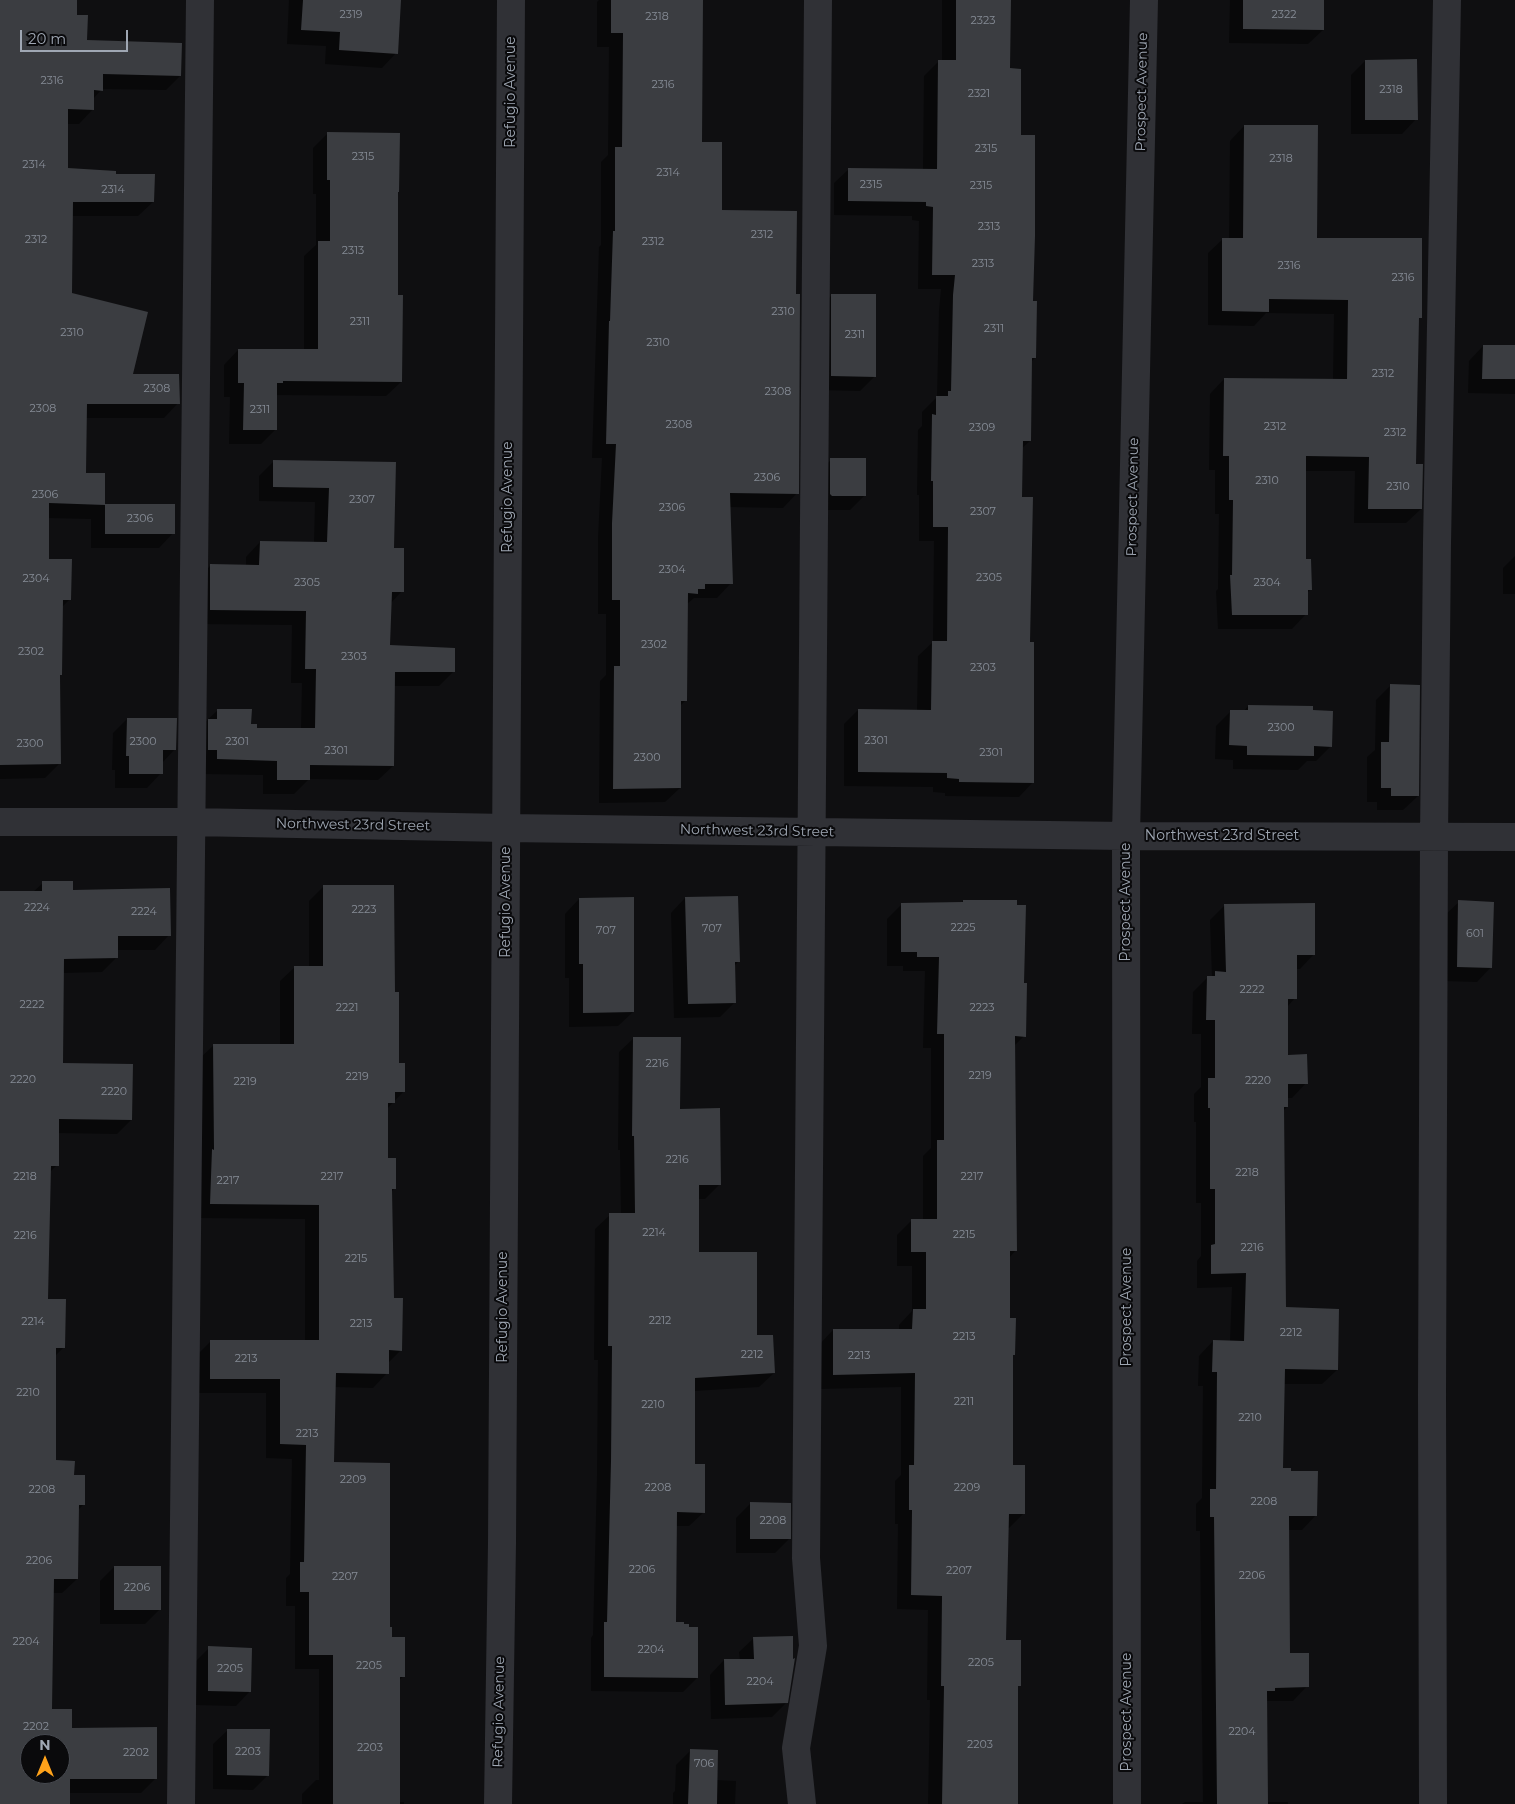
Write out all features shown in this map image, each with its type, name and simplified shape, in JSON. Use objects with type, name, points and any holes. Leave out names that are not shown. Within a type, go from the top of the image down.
[{"type":"street","points":[[181,1804],[200,0]]},
{"type":"street","name":"Refugio Avenue","points":[[498,1804],[502,1543],[511,0]]},
{"type":"street","points":[[802,1804],[796,1748],[813,1646],[806,1558],[818,0]]},
{"type":"street","name":"Prospect Avenue","points":[[1127,1804],[1126,836],[1144,0]]},
{"type":"street","points":[[1433,1804],[1434,837],[1437,533],[1447,0]]},
{"type":"street","name":"Northwest 23rd Street","points":[[0,822],[191,822],[1126,836],[1515,837]]},
{"type":"building","points":[[0,0],[77,0],[77,15],[88,15],[87,40],[182,43],[181,76],[103,74],[103,91],[94,90],[94,110],[68,109],[68,168],[116,171],[116,174],[155,174],[154,202],[73,202],[72,293],[148,312],[133,374],[179,374],[180,404],[87,404],[86,473],[105,473],[105,504],[175,504],[175,534],[105,534],[105,505],[49,503],[49,559],[72,559],[71,600],[63,600],[62,675],[60,675],[61,764],[0,765]]},
{"type":"building","points":[[303,0],[401,0],[398,54],[339,50],[340,32],[301,30]]},
{"type":"building","points":[[611,0],[703,0],[702,142],[722,142],[722,210],[797,211],[796,294],[800,294],[799,494],[730,493],[733,584],[705,584],[705,589],[698,589],[698,594],[688,593],[687,701],[681,701],[681,788],[613,789],[614,666],[620,666],[620,600],[612,600],[612,523],[616,444],[606,444],[609,321],[613,231],[615,231],[615,147],[622,147],[623,33],[611,33]]},
{"type":"building","points":[[956,0],[1011,0],[1010,68],[1021,69],[1021,135],[1035,135],[1033,301],[1037,301],[1036,358],[1032,358],[1031,441],[1023,441],[1022,497],[1033,497],[1030,642],[1034,642],[1034,783],[959,782],[959,779],[947,778],[947,773],[858,772],[858,709],[931,710],[932,641],[947,641],[948,527],[933,527],[933,481],[931,481],[932,414],[936,415],[936,396],[948,396],[948,391],[951,391],[955,275],[932,275],[933,207],[926,206],[926,202],[848,201],[848,168],[937,169],[938,60],[956,60]]},
{"type":"building","points":[[1243,0],[1324,0],[1324,30],[1243,29]]},
{"type":"building","points":[[1417,59],[1418,120],[1365,120],[1365,60]]},
{"type":"building","points":[[1244,125],[1318,125],[1317,238],[1422,238],[1422,318],[1419,318],[1416,464],[1423,464],[1422,509],[1368,509],[1369,457],[1306,456],[1306,559],[1311,559],[1312,590],[1308,590],[1308,615],[1232,615],[1230,575],[1232,575],[1233,500],[1229,500],[1229,456],[1223,456],[1224,378],[1347,379],[1348,300],[1269,299],[1269,312],[1222,311],[1222,238],[1243,238]]},
{"type":"building","points":[[327,132],[400,133],[398,295],[403,295],[402,382],[283,381],[283,383],[277,383],[277,430],[243,430],[244,383],[238,383],[238,349],[318,349],[318,241],[330,241],[330,180],[327,180]]},
{"type":"building","points":[[831,294],[876,294],[876,377],[831,376]]},
{"type":"building","points":[[1483,345],[1515,345],[1515,379],[1482,379]]},
{"type":"building","points":[[830,458],[866,458],[866,496],[832,496],[830,494]]},
{"type":"building","points":[[273,460],[396,462],[394,548],[404,548],[404,592],[392,592],[390,645],[455,648],[455,672],[395,672],[394,766],[310,765],[310,780],[277,780],[277,761],[217,759],[217,750],[208,750],[208,719],[217,719],[217,709],[252,709],[251,724],[257,724],[257,728],[315,728],[316,669],[305,669],[306,611],[210,610],[210,564],[259,565],[260,541],[327,542],[329,488],[273,487]]},
{"type":"building","points":[[1390,684],[1420,685],[1419,796],[1391,796],[1391,788],[1381,788],[1381,742],[1389,742]]},
{"type":"building","points":[[1248,705],[1313,706],[1313,710],[1333,711],[1332,747],[1314,746],[1314,756],[1247,755],[1247,746],[1229,745],[1230,710],[1248,710]]},
{"type":"building","points":[[127,718],[177,718],[176,750],[163,750],[163,774],[129,774],[129,756],[126,756]]},
{"type":"building","points":[[42,881],[73,881],[73,890],[170,888],[171,936],[118,936],[118,958],[64,959],[63,1063],[133,1064],[132,1120],[59,1119],[59,1166],[51,1166],[48,1299],[66,1299],[65,1348],[56,1348],[56,1460],[75,1461],[74,1475],[85,1475],[85,1505],[79,1505],[78,1579],[54,1579],[52,1709],[72,1709],[72,1728],[157,1727],[157,1779],[70,1779],[70,1734],[20,1734],[20,1784],[70,1784],[70,1804],[0,1804],[0,891],[42,891]]},
{"type":"building","points":[[323,885],[394,885],[395,992],[399,992],[399,1063],[405,1063],[405,1092],[395,1092],[395,1103],[388,1103],[388,1158],[396,1158],[396,1189],[392,1189],[394,1298],[403,1298],[402,1351],[389,1350],[389,1374],[336,1373],[334,1462],[390,1463],[390,1627],[392,1627],[392,1637],[405,1637],[405,1677],[400,1677],[400,1804],[333,1804],[333,1655],[309,1655],[309,1592],[300,1592],[300,1562],[304,1562],[306,1445],[280,1444],[280,1379],[210,1379],[210,1340],[319,1340],[319,1205],[210,1204],[212,1149],[214,1150],[213,1044],[294,1044],[294,966],[323,966]]},
{"type":"building","points":[[738,896],[740,962],[735,962],[736,1003],[688,1004],[685,897]]},
{"type":"building","points":[[634,897],[634,1012],[583,1013],[583,964],[579,964],[579,898]]},
{"type":"building","points":[[963,900],[1017,900],[1017,905],[1026,905],[1024,983],[1027,983],[1026,1037],[1015,1036],[1017,1251],[1010,1251],[1010,1318],[1016,1318],[1015,1355],[1013,1355],[1013,1465],[1025,1465],[1025,1514],[1009,1514],[1006,1640],[1021,1640],[1021,1686],[1018,1686],[1018,1804],[942,1804],[944,1686],[941,1686],[942,1596],[911,1595],[912,1510],[909,1510],[909,1465],[914,1465],[915,1373],[833,1375],[833,1329],[912,1329],[913,1309],[926,1309],[926,1252],[911,1252],[911,1219],[937,1219],[937,1140],[944,1140],[944,1034],[937,1034],[939,957],[917,957],[917,952],[901,952],[901,903],[963,902]]},
{"type":"building","points":[[1458,900],[1494,902],[1492,968],[1457,967]]},
{"type":"building","points":[[1315,903],[1315,955],[1297,955],[1297,999],[1288,999],[1288,1055],[1307,1054],[1308,1084],[1288,1084],[1288,1107],[1284,1107],[1286,1307],[1339,1309],[1338,1370],[1285,1369],[1283,1468],[1291,1468],[1291,1471],[1318,1471],[1317,1516],[1289,1516],[1290,1653],[1309,1653],[1309,1687],[1275,1688],[1275,1691],[1267,1691],[1268,1804],[1217,1804],[1214,1517],[1210,1517],[1210,1489],[1216,1489],[1217,1372],[1212,1372],[1213,1340],[1244,1341],[1246,1273],[1211,1274],[1211,1245],[1215,1244],[1215,1189],[1210,1189],[1208,1078],[1215,1078],[1215,1020],[1206,1020],[1207,976],[1215,976],[1215,971],[1226,972],[1224,904]]},
{"type":"building","points":[[633,1037],[681,1037],[680,1109],[720,1108],[721,1185],[699,1185],[699,1252],[757,1252],[757,1335],[773,1335],[775,1373],[695,1378],[695,1464],[705,1464],[705,1513],[677,1512],[676,1622],[684,1622],[684,1624],[689,1624],[689,1627],[698,1627],[698,1678],[604,1677],[604,1622],[607,1622],[611,1461],[612,1346],[608,1346],[609,1213],[635,1213],[634,1136],[632,1136]]},
{"type":"building","points":[[750,1502],[791,1503],[791,1539],[750,1539]]},
{"type":"building","points":[[114,1566],[161,1566],[161,1610],[114,1610]]},
{"type":"building","points":[[793,1636],[793,1659],[795,1658],[788,1703],[725,1705],[724,1659],[754,1659],[753,1637]]},
{"type":"building","points":[[208,1646],[252,1648],[251,1692],[208,1691]]},
{"type":"building","points":[[227,1729],[270,1729],[269,1776],[227,1775]]},
{"type":"building","points":[[690,1749],[718,1750],[717,1804],[688,1804]]}]
